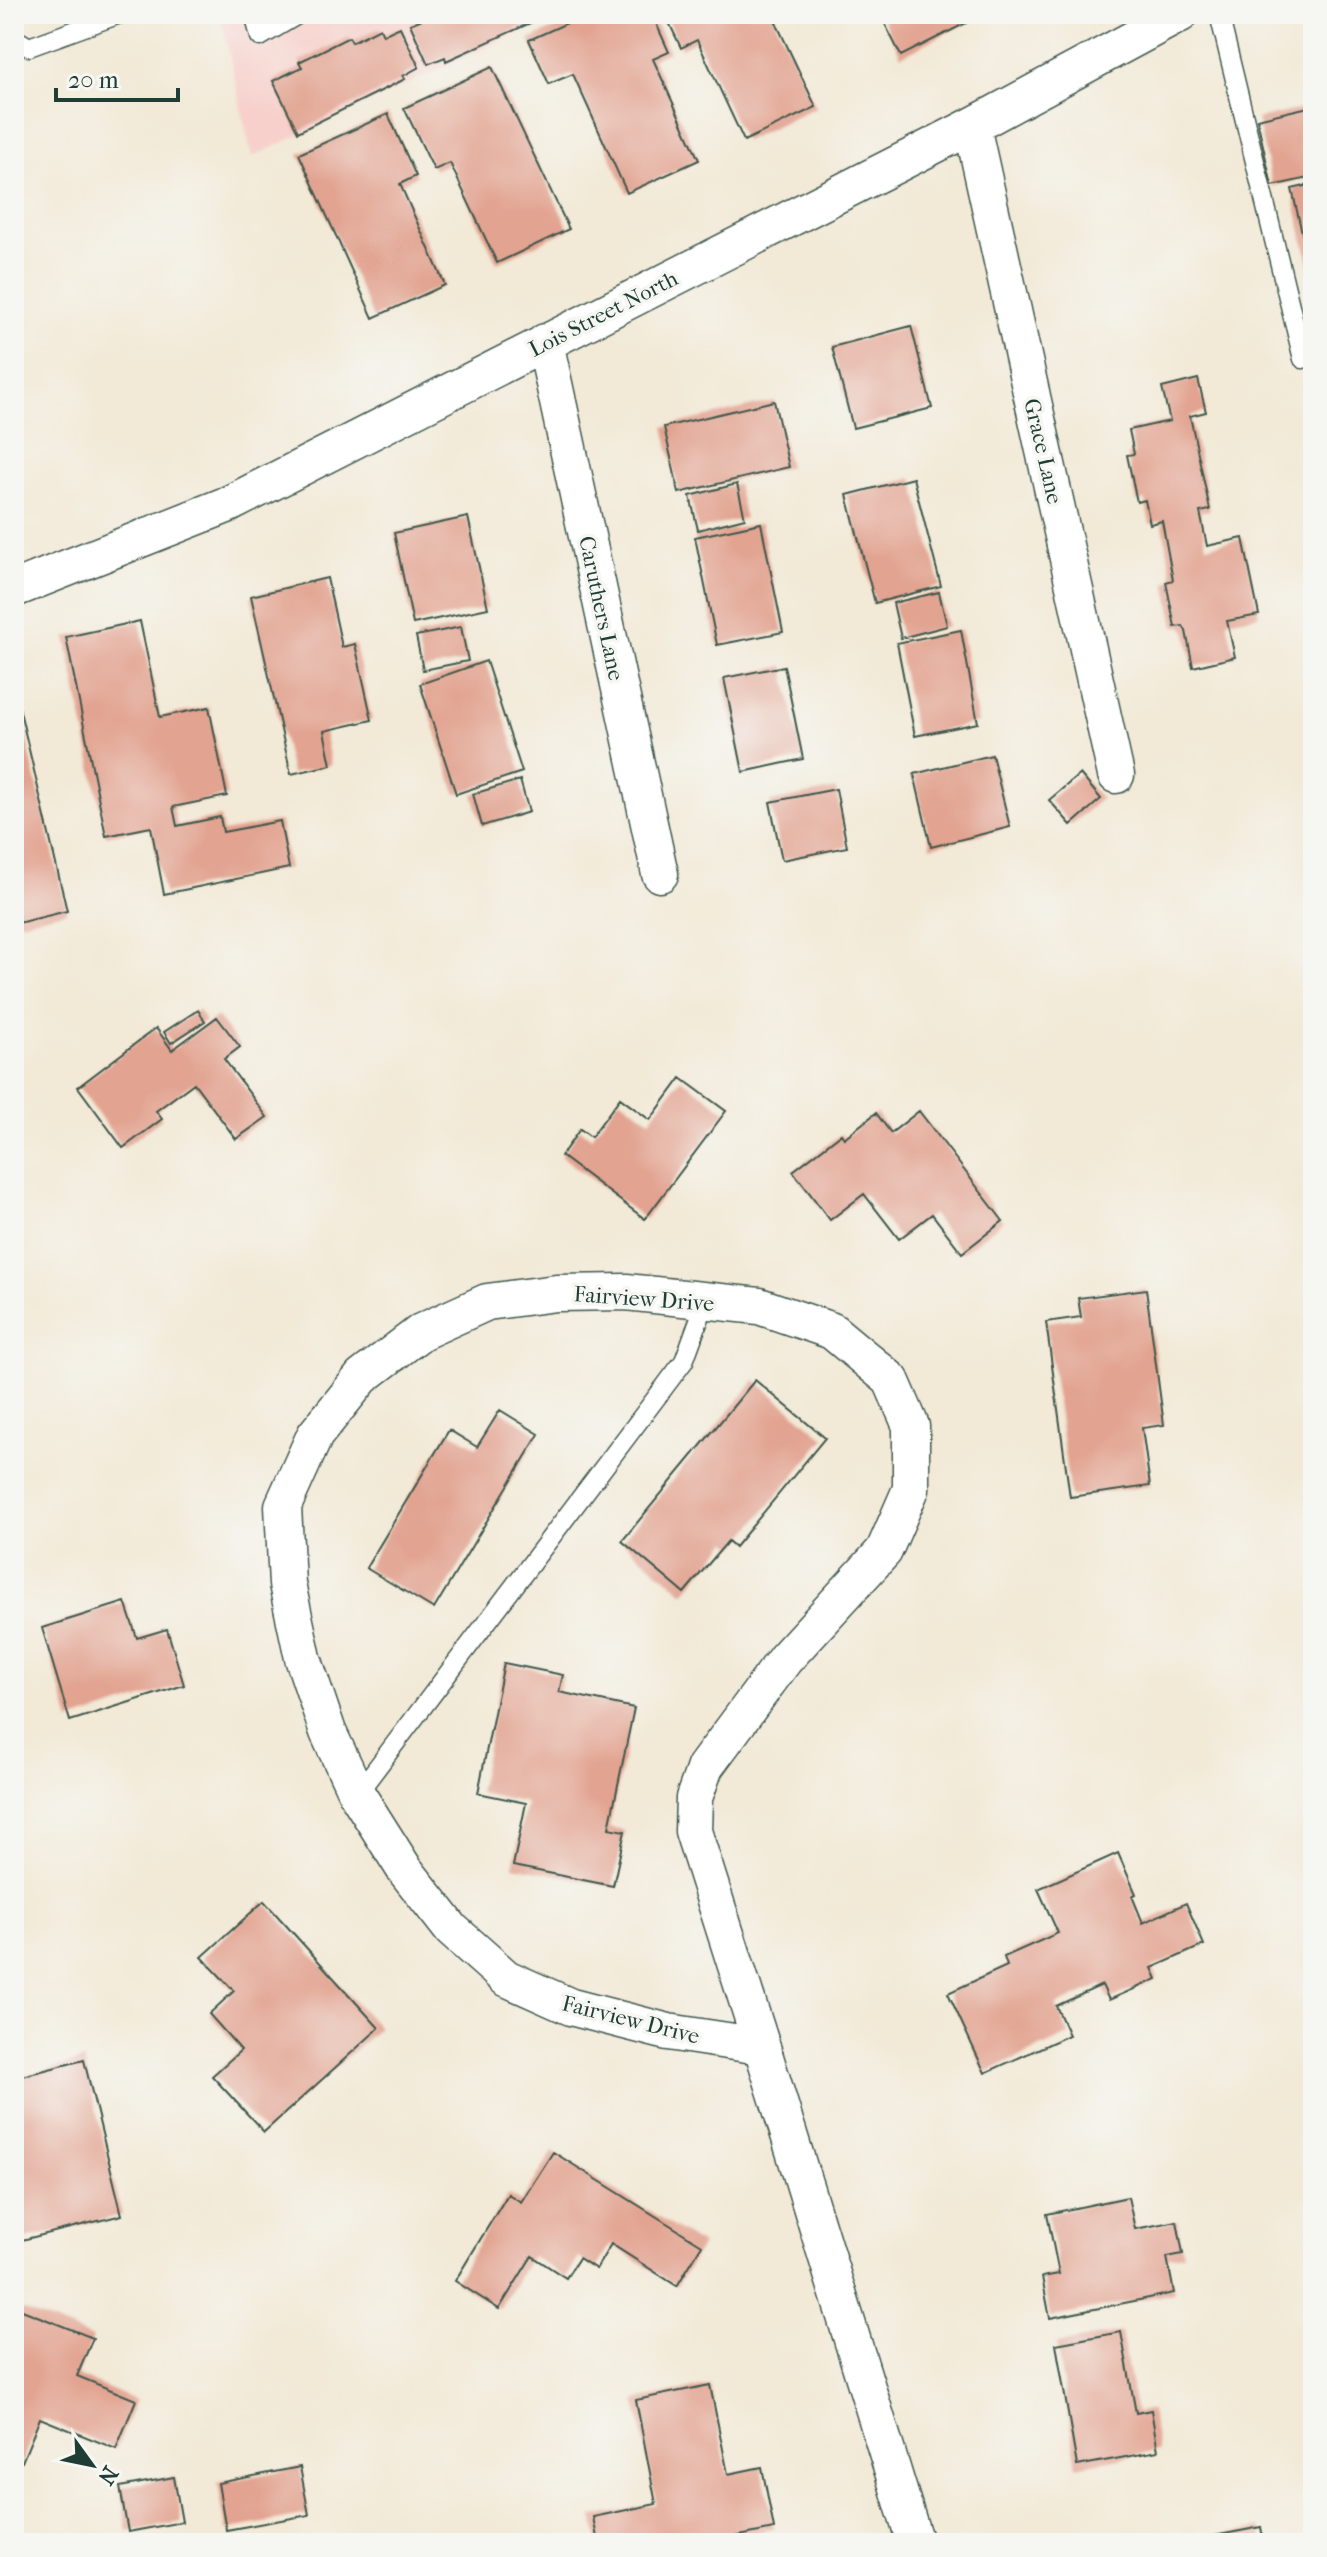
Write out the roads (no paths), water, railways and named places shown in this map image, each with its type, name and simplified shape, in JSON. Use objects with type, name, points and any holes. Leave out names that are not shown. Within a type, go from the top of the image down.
[{"type":"street","name":"Lois Street North","points":[[14,589],[229,504],[972,126],[1180,14]]},
{"type":"street","name":"Grace Lane","points":[[972,126],[1116,775]]},
{"type":"street","name":"Caruthers Lane","points":[[545,342],[660,874]]},
{"type":"street","name":"Fairview Drive","points":[[761,2044],[668,2032],[585,2011],[506,1978],[452,1930],[405,1870],[357,1794],[328,1732],[303,1658],[287,1584],[283,1506],[315,1435],[362,1377],[421,1332],[487,1302],[556,1293],[626,1292],[759,1306],[832,1331],[891,1380],[911,1426],[911,1489],[884,1551],[785,1659],[705,1767],[694,1798],[693,1831],[761,2044],[915,2543]]},
{"type":"lane","points":[[14,38],[29,47],[120,14]]},
{"type":"lane","points":[[254,14],[260,37],[299,14]]},
{"type":"lane","points":[[1219,14],[1303,359]]},
{"type":"lane","points":[[357,1794],[684,1361],[706,1301]]}]
